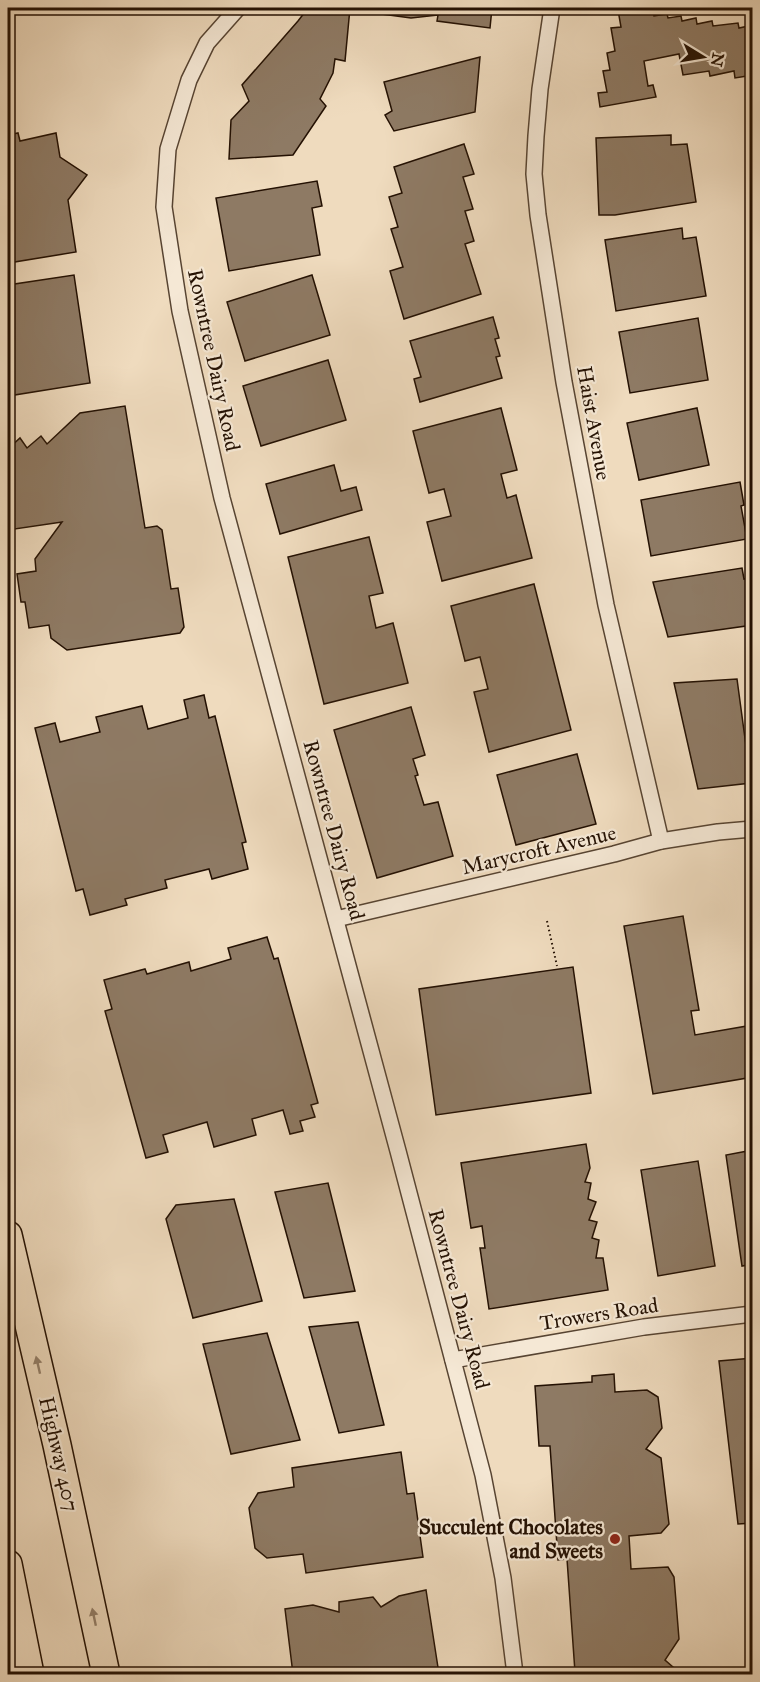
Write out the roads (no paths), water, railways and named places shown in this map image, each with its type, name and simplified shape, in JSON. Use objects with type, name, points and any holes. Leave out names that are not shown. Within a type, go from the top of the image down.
[{"type":"highway","name":"Highway 407","points":[[8,1235],[57,1445],[106,1674]]},
{"type":"highway","points":[[8,1564],[30,1674]]},
{"type":"street","name":"Rowntree Dairy Road","points":[[238,8],[207,44],[189,80],[168,149],[164,207],[180,310],[222,498],[483,1475],[503,1578],[515,1674]]},
{"type":"street","name":"Haist Avenue","points":[[552,8],[540,89],[536,136],[534,174],[538,214],[564,382],[606,605],[661,841]]},
{"type":"street","name":"Marycroft Avenue","points":[[336,919],[661,841],[718,832],[753,830]]},
{"type":"street","name":"Trowers Road","points":[[453,1360],[644,1327],[753,1314]]},
{"type":"place","name":"Succulent Chocolates and Sweets","points":[[615,1539]]}]
